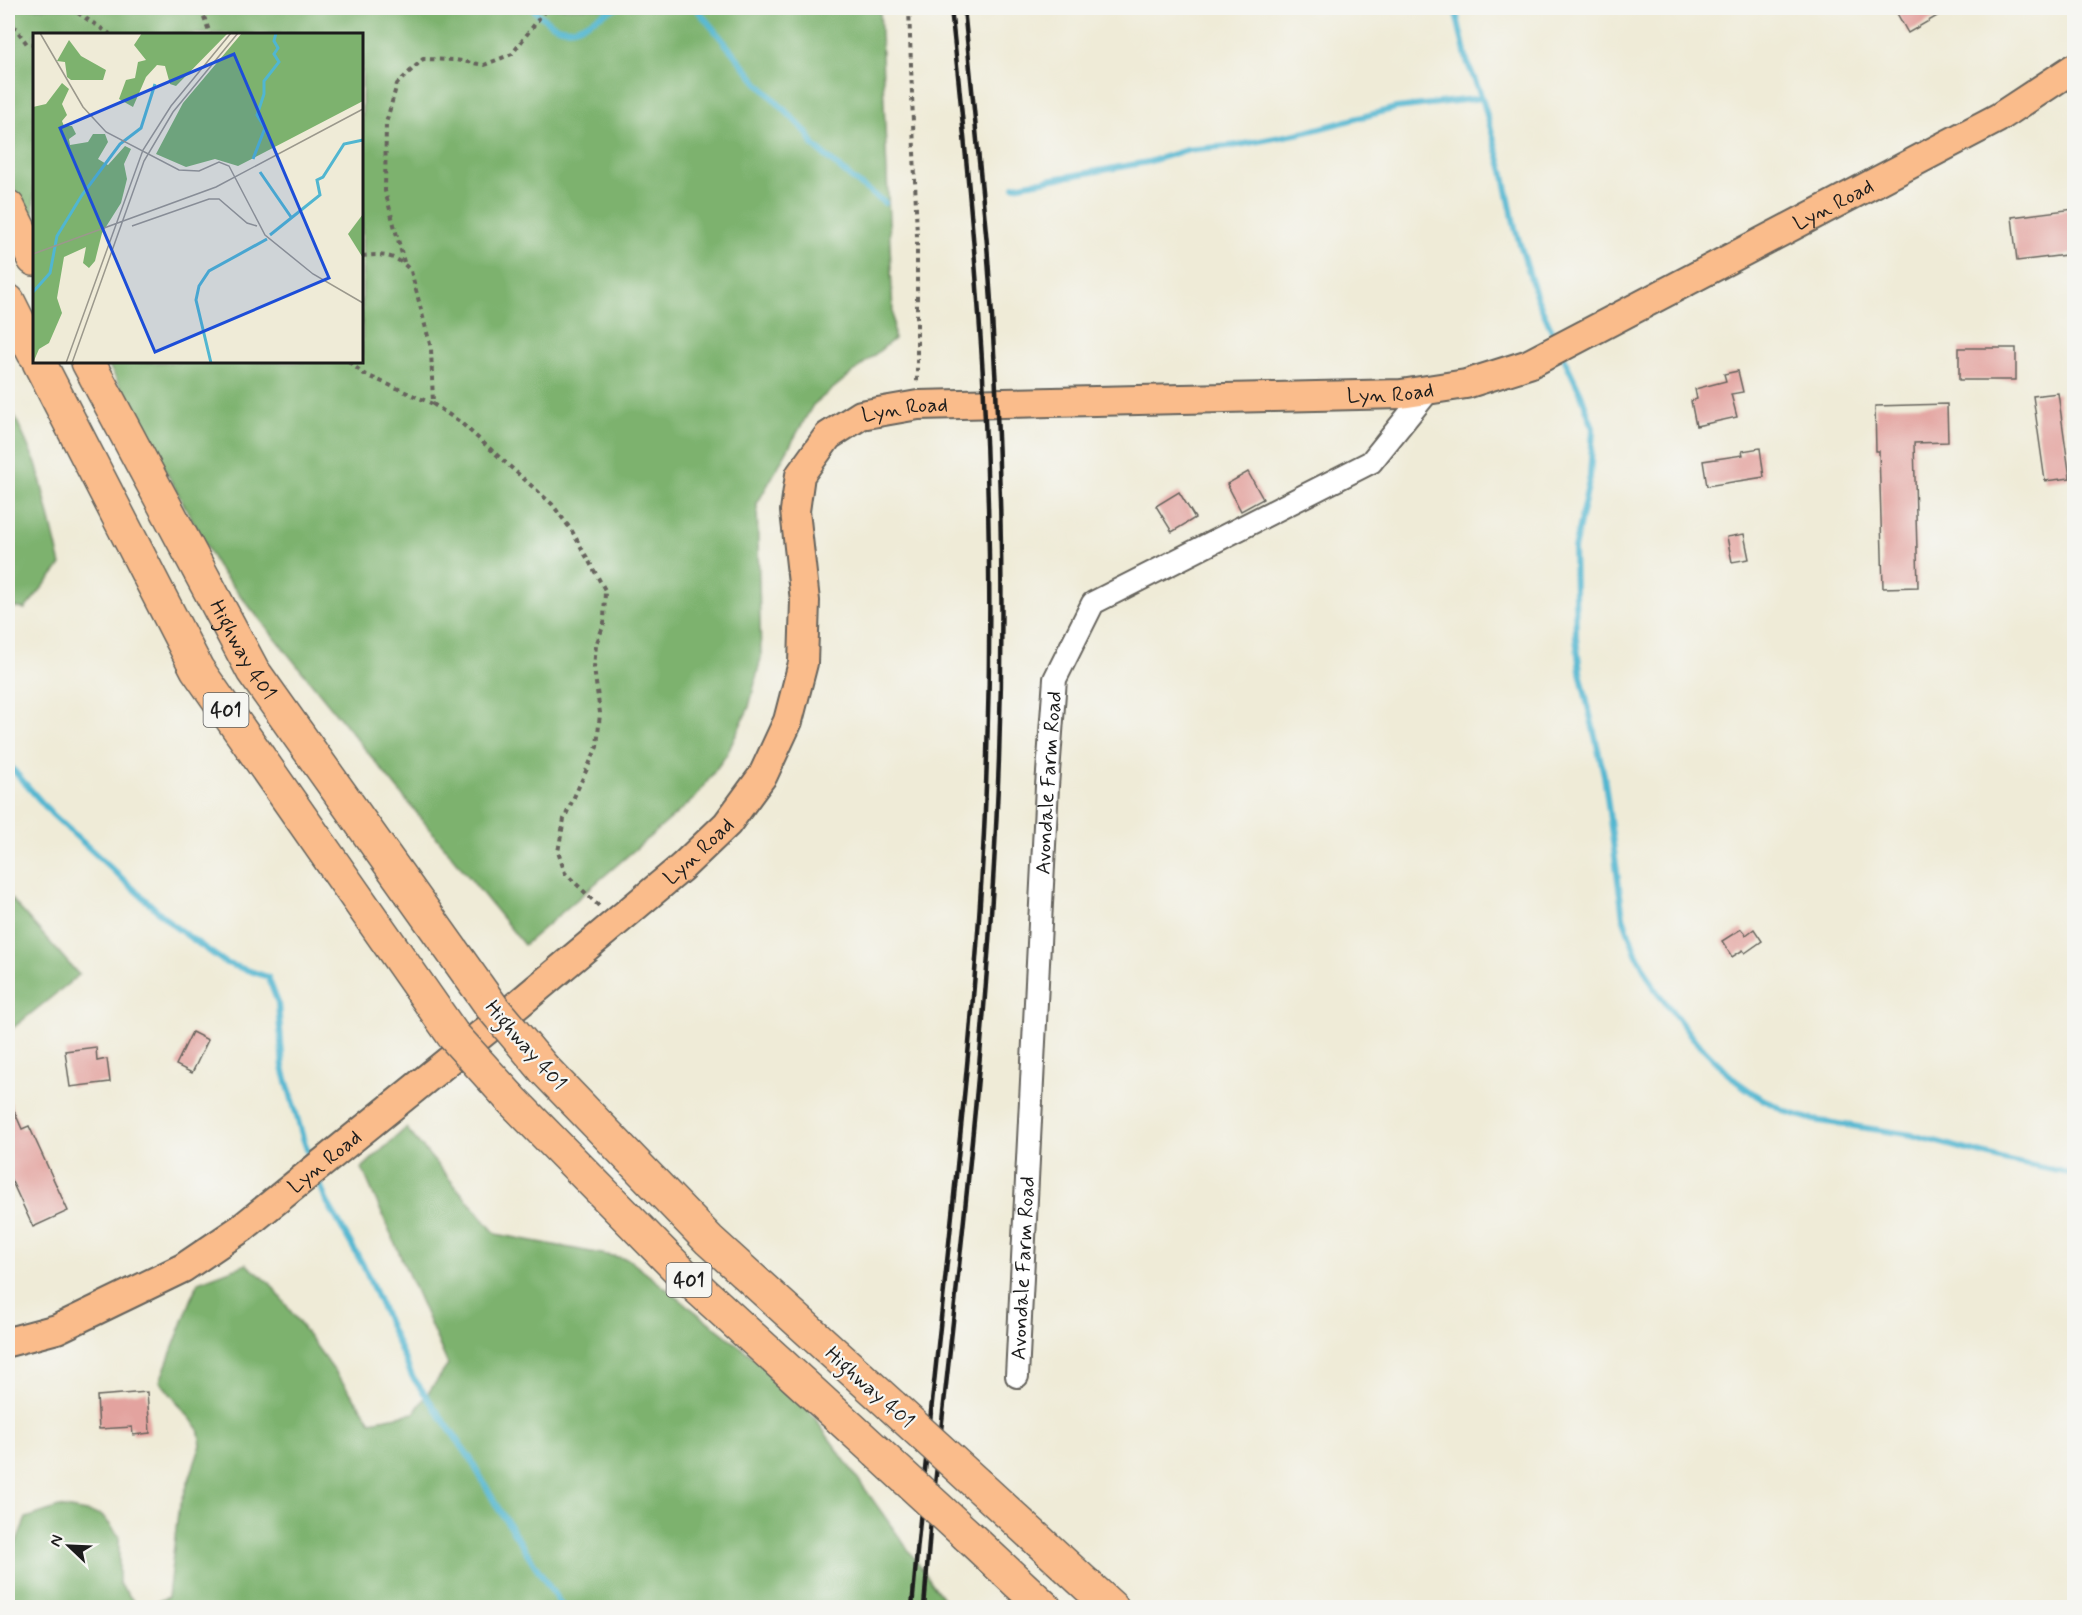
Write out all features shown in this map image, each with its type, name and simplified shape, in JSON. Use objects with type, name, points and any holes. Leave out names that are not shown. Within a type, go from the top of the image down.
[{"type":"highway","points":[[8,207],[33,258]]},
{"type":"highway","points":[[8,300],[33,351]]},
{"type":"highway","name":"Highway 401","points":[[40,363],[197,669],[453,1035],[510,1098],[686,1278],[1046,1608]]},
{"type":"highway","name":"Highway 401","points":[[89,363],[253,671],[492,1007],[544,1069],[709,1240],[1112,1608]]},
{"type":"main road","name":"Lyn Road","points":[[8,1342],[57,1329],[99,1309],[183,1268],[242,1228],[509,1012],[682,867],[727,824],[763,775],[788,721],[803,663],[805,601],[795,511],[800,475],[828,436],[861,415],[918,405],[1401,394],[1466,384],[1529,364],[1998,118],[2074,68]]},
{"type":"street","name":"Avondale Farm Road","points":[[1017,1376],[1047,786],[1055,679],[1093,603],[1371,462],[1429,390]]},
{"type":"path","points":[[70,8],[108,33]]},
{"type":"path","points":[[201,8],[210,33]]},
{"type":"path","points":[[404,263],[385,191],[386,123],[397,84],[423,59],[455,60],[484,65],[512,54],[547,8]]},
{"type":"path","points":[[909,8],[917,237],[918,405]]},
{"type":"path","points":[[8,18],[27,44],[33,45]]},
{"type":"path","points":[[363,256],[383,254],[404,263],[411,271],[430,348],[433,404]]},
{"type":"path","points":[[350,363],[364,374],[433,404],[460,422],[552,504],[572,531],[605,590],[604,624],[596,645],[594,668],[600,713],[597,747],[564,819],[558,852],[565,873],[614,923]]},
{"type":"green space","points":[[8,8],[880,8],[894,339],[813,405],[757,504],[761,658],[749,707],[727,754],[696,797],[524,945],[218,568],[108,363],[363,363],[363,33],[33,33],[33,225],[8,177]]},
{"type":"green space","points":[[8,401],[37,466],[61,565],[25,609],[8,606]]},
{"type":"green space","points":[[8,895],[79,975],[8,1032]]},
{"type":"green space","points":[[406,1128],[496,1234],[628,1259],[794,1389],[949,1607],[142,1608],[168,1597],[178,1512],[201,1445],[198,1428],[160,1381],[198,1282],[246,1264],[270,1283],[371,1421],[414,1413],[448,1365],[362,1168]]},
{"type":"green space","points":[[59,1507],[102,1515],[119,1536],[119,1583],[138,1607],[8,1607],[8,1563],[26,1518]]},
{"type":"building","points":[[1894,8],[1951,8],[1908,33]]},
{"type":"building","points":[[2074,209],[2074,254],[2017,261],[2012,217]]},
{"type":"building","points":[[1959,348],[2016,348],[2016,380],[1959,380]]},
{"type":"building","points":[[1738,371],[1743,392],[1731,394],[1737,417],[1696,426],[1691,401],[1697,399],[1695,389],[1726,381],[1724,374]]},
{"type":"building","points":[[2058,393],[2070,478],[2045,481],[2033,396]]},
{"type":"building","points":[[1947,404],[1948,442],[1914,443],[1918,587],[1883,588],[1879,451],[1876,451],[1875,406]]},
{"type":"building","points":[[1760,448],[1764,477],[1707,486],[1703,461],[1743,455],[1742,451]]},
{"type":"building","points":[[1248,472],[1263,499],[1241,511],[1227,484]]},
{"type":"building","points":[[1179,492],[1195,518],[1172,532],[1156,506]]},
{"type":"building","points":[[1744,534],[1749,559],[1732,562],[1727,537]]},
{"type":"building","points":[[1741,929],[1746,935],[1754,929],[1762,941],[1745,953],[1743,950],[1732,957],[1722,941]]},
{"type":"building","points":[[192,1032],[208,1040],[192,1073],[176,1065]]},
{"type":"building","points":[[96,1047],[97,1061],[107,1059],[110,1082],[70,1087],[65,1051]]},
{"type":"building","points":[[8,1097],[22,1129],[29,1126],[68,1211],[33,1227],[8,1173]]},
{"type":"building","points":[[147,1392],[150,1433],[133,1435],[132,1427],[99,1429],[97,1396]]},
{"type":"waterway","points":[[533,8],[547,21],[566,29],[582,25],[617,8]]},
{"type":"waterway","points":[[696,8],[758,83],[807,133],[814,146],[885,203]]},
{"type":"waterway","points":[[1455,8],[1467,61],[1482,98],[1503,171],[1515,228],[1537,298],[1557,342]]},
{"type":"waterway","points":[[1014,186],[1148,162],[1186,150],[1239,145],[1306,132],[1396,108],[1482,98]]},
{"type":"waterway","points":[[1562,354],[1581,394],[1593,428],[1590,477],[1574,549],[1576,638],[1580,672],[1604,775],[1623,917],[1636,953],[1655,989],[1692,1037],[1736,1081],[1757,1096],[1787,1112],[1813,1120],[1912,1135],[2008,1161],[2074,1174]]},
{"type":"waterway","points":[[8,764],[52,814],[174,926],[226,963],[268,977],[278,1003],[283,1068],[311,1161]]},
{"type":"waterway","points":[[317,1176],[326,1200],[363,1265],[412,1376],[470,1458],[498,1508],[563,1608]]},
{"type":"railway","points":[[912,1608],[966,1076],[982,863],[987,756],[988,519],[983,377],[969,192],[951,8]]},
{"type":"railway","points":[[924,1608],[930,1530],[981,1048],[995,855],[1001,694],[1000,501],[995,372],[987,244],[964,8]]}]
